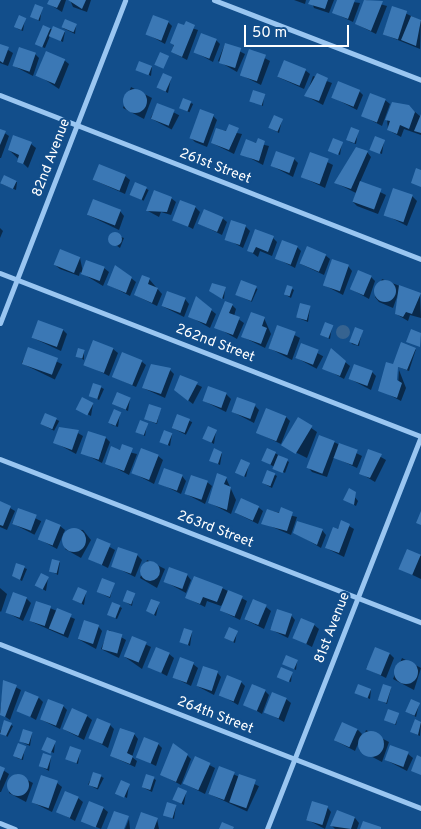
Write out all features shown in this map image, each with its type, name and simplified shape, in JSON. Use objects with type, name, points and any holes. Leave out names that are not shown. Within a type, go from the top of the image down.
[{"type":"street","name":"82nd Avenue","points":[[0,323],[125,0]]},
{"type":"street","points":[[214,0],[421,80]]},
{"type":"street","name":"261st Street","points":[[0,95],[421,259]]},
{"type":"street","name":"262nd Street","points":[[0,273],[421,436]]},
{"type":"street","name":"81st Avenue","points":[[267,829],[421,436]]},
{"type":"street","name":"263rd Street","points":[[0,459],[421,622]]},
{"type":"street","name":"264th Street","points":[[0,644],[421,808]]},
{"type":"street","points":[[0,823],[15,829]]},
{"type":"water","points":[[340,325],[346,325],[350,332],[346,339],[340,339],[336,335],[336,329]]},
{"type":"building","points":[[49,0],[61,0],[57,8],[47,4]]},
{"type":"building","points":[[68,0],[86,0],[82,9]]},
{"type":"building","points":[[310,0],[328,0],[325,9],[308,4]]},
{"type":"building","points":[[337,0],[355,0],[348,19],[332,13]]},
{"type":"building","points":[[364,0],[383,1],[371,31],[355,24]]},
{"type":"building","points":[[35,4],[43,7],[38,20],[30,17]]},
{"type":"building","points":[[392,6],[407,11],[398,39],[383,35]]},
{"type":"building","points":[[19,15],[26,18],[21,30],[14,27]]},
{"type":"building","points":[[153,15],[169,21],[161,41],[145,35]]},
{"type":"building","points":[[411,16],[421,20],[416,46],[401,40]]},
{"type":"building","points":[[65,19],[77,24],[73,32],[61,27]]},
{"type":"building","points":[[186,21],[195,25],[182,57],[171,52],[174,45],[170,43],[178,23],[184,25]]},
{"type":"building","points":[[43,25],[50,28],[42,47],[35,44]]},
{"type":"building","points":[[53,26],[65,31],[61,41],[49,36]]},
{"type":"building","points":[[201,33],[217,39],[209,59],[193,53]]},
{"type":"building","points":[[225,43],[241,48],[235,68],[219,63]]},
{"type":"building","points":[[0,44],[9,47],[3,63],[0,61]]},
{"type":"building","points":[[19,47],[36,53],[30,72],[12,66]]},
{"type":"building","points":[[249,49],[266,55],[257,81],[240,75]]},
{"type":"building","points":[[46,51],[65,59],[55,84],[35,76]]},
{"type":"building","points":[[160,52],[169,56],[163,69],[154,65]]},
{"type":"building","points":[[284,60],[306,69],[300,86],[277,77]]},
{"type":"building","points":[[139,61],[152,66],[148,75],[135,70]]},
{"type":"building","points":[[163,73],[172,77],[166,92],[156,88]]},
{"type":"building","points":[[317,73],[328,78],[319,101],[304,96]]},
{"type":"building","points":[[338,81],[360,90],[354,107],[331,98]]},
{"type":"building","points":[[130,89],[140,89],[147,96],[147,106],[140,113],[130,113],[123,106],[123,96]]},
{"type":"building","points":[[253,90],[265,94],[262,105],[249,101]]},
{"type":"building","points":[[370,93],[386,99],[377,122],[361,116]]},
{"type":"building","points":[[183,98],[191,101],[187,111],[179,108]]},
{"type":"building","points":[[392,102],[409,105],[415,112],[409,129],[400,125],[397,134],[387,130],[390,121],[385,120]]},
{"type":"building","points":[[157,103],[175,110],[169,126],[151,119]]},
{"type":"building","points":[[200,109],[214,114],[203,143],[189,138]]},
{"type":"building","points":[[421,114],[421,133],[414,131]]},
{"type":"building","points":[[274,115],[283,119],[277,132],[268,128]]},
{"type":"building","points":[[229,124],[239,128],[229,150],[211,143],[216,128],[226,131]]},
{"type":"building","points":[[351,127],[359,130],[354,143],[346,140]]},
{"type":"building","points":[[0,129],[6,131],[0,145]]},
{"type":"building","points":[[13,135],[32,142],[23,164],[17,162],[19,155],[8,150]]},
{"type":"building","points":[[375,136],[385,140],[380,154],[369,150]]},
{"type":"building","points":[[258,138],[265,141],[259,161],[240,155],[246,139],[256,143]]},
{"type":"building","points":[[333,138],[343,142],[338,155],[328,151]]},
{"type":"building","points":[[356,147],[368,151],[351,189],[334,183]]},
{"type":"building","points":[[276,151],[295,158],[289,173],[271,166]]},
{"type":"building","points":[[310,152],[329,159],[320,184],[301,177]]},
{"type":"building","points":[[99,164],[126,175],[120,191],[93,180]]},
{"type":"building","points":[[416,168],[421,170],[421,187],[411,183]]},
{"type":"building","points":[[4,175],[17,181],[13,189],[0,183]]},
{"type":"building","points":[[360,181],[382,189],[374,210],[352,202]]},
{"type":"building","points":[[135,182],[147,187],[141,200],[130,195]]},
{"type":"building","points":[[393,188],[413,195],[403,222],[384,215]]},
{"type":"building","points":[[154,190],[172,197],[167,212],[146,211]]},
{"type":"building","points":[[93,199],[121,210],[115,226],[87,215]]},
{"type":"building","points":[[180,200],[196,206],[188,227],[172,221]]},
{"type":"building","points":[[204,209],[223,217],[217,232],[198,224]]},
{"type":"building","points":[[231,220],[246,225],[240,245],[225,240]]},
{"type":"building","points":[[255,229],[274,236],[268,252],[256,247],[253,253],[247,251]]},
{"type":"building","points":[[115,232],[120,234],[122,239],[120,244],[115,246],[110,244],[108,239],[110,234]]},
{"type":"building","points":[[282,240],[298,246],[291,265],[275,259]]},
{"type":"building","points":[[307,246],[326,254],[319,272],[300,263]]},
{"type":"building","points":[[60,249],[80,257],[74,273],[54,265]]},
{"type":"building","points":[[332,259],[349,265],[340,291],[323,285]]},
{"type":"building","points":[[86,260],[105,267],[100,281],[81,274]]},
{"type":"building","points":[[115,265],[132,277],[126,293],[107,285]]},
{"type":"building","points":[[358,270],[372,276],[364,295],[350,289]]},
{"type":"building","points":[[142,275],[150,278],[148,284],[158,288],[152,303],[134,295]]},
{"type":"building","points":[[241,280],[257,286],[251,301],[235,295]]},
{"type":"building","points":[[385,280],[393,283],[396,291],[393,299],[385,302],[377,299],[374,291],[377,283]]},
{"type":"building","points":[[212,283],[226,287],[222,299],[209,291]]},
{"type":"building","points":[[287,285],[293,287],[290,296],[284,295]]},
{"type":"building","points":[[399,285],[421,293],[412,314],[406,312],[403,317],[395,314]]},
{"type":"building","points":[[167,291],[186,298],[180,313],[162,306]]},
{"type":"building","points":[[196,296],[212,309],[206,324],[188,317]]},
{"type":"building","points":[[225,301],[233,304],[229,313],[240,317],[233,335],[214,328]]},
{"type":"building","points":[[300,303],[311,306],[307,320],[296,317]]},
{"type":"building","points":[[251,312],[265,317],[262,326],[267,328],[261,344],[241,337]]},
{"type":"building","points":[[38,320],[63,329],[57,347],[32,338]]},
{"type":"building","points":[[325,322],[333,325],[328,338],[320,335]]},
{"type":"building","points":[[277,325],[296,332],[287,355],[268,348]]},
{"type":"building","points":[[355,327],[363,330],[358,345],[349,342]]},
{"type":"building","points":[[411,329],[421,333],[420,347],[406,342]]},
{"type":"building","points":[[93,340],[114,348],[104,373],[83,365]]},
{"type":"building","points":[[401,342],[416,348],[407,370],[398,367],[397,380],[402,383],[397,398],[378,391],[386,362],[393,364]]},
{"type":"building","points":[[301,343],[319,350],[313,365],[295,358]]},
{"type":"building","points":[[28,347],[58,358],[52,375],[22,364]]},
{"type":"building","points":[[78,348],[85,350],[82,359],[76,357]]},
{"type":"building","points":[[331,348],[346,361],[340,376],[322,369]]},
{"type":"building","points":[[122,352],[142,360],[132,385],[112,377]]},
{"type":"building","points":[[151,364],[171,368],[161,394],[142,388]]},
{"type":"building","points":[[354,364],[373,371],[367,386],[349,379]]},
{"type":"building","points":[[180,375],[198,382],[188,401],[174,390]]},
{"type":"building","points":[[93,383],[102,386],[97,399],[89,396]]},
{"type":"building","points":[[208,386],[227,393],[221,408],[203,401]]},
{"type":"building","points":[[117,392],[131,398],[126,410],[112,404]]},
{"type":"building","points":[[82,397],[94,403],[87,415],[76,409]]},
{"type":"building","points":[[237,397],[256,404],[250,419],[232,412]]},
{"type":"building","points":[[149,404],[161,408],[156,423],[144,419]]},
{"type":"building","points":[[266,408],[286,416],[276,441],[256,433]]},
{"type":"building","points":[[114,409],[121,412],[116,426],[108,423]]},
{"type":"building","points":[[45,413],[57,418],[52,429],[40,424]]},
{"type":"building","points":[[177,414],[190,419],[185,433],[172,428]]},
{"type":"building","points":[[298,417],[313,426],[296,454],[281,445]]},
{"type":"building","points":[[140,420],[148,423],[144,435],[135,432]]},
{"type":"building","points":[[208,426],[217,430],[211,443],[202,439]]},
{"type":"building","points":[[59,427],[79,430],[72,450],[53,443]]},
{"type":"building","points":[[164,430],[172,433],[168,445],[159,442]]},
{"type":"building","points":[[88,431],[106,437],[99,460],[81,454]]},
{"type":"building","points":[[319,435],[335,441],[322,474],[306,468]]},
{"type":"building","points":[[339,443],[358,450],[352,465],[334,458]]},
{"type":"building","points":[[122,444],[133,448],[124,471],[105,464],[111,446],[120,450]]},
{"type":"building","points":[[141,448],[159,455],[149,480],[131,473]]},
{"type":"building","points":[[214,448],[222,452],[218,464],[209,461]]},
{"type":"building","points":[[267,448],[276,452],[270,465],[261,461]]},
{"type":"building","points":[[368,449],[382,454],[370,478],[359,474]]},
{"type":"building","points":[[278,455],[288,459],[283,473],[272,469]]},
{"type":"building","points":[[241,459],[250,463],[244,477],[235,473]]},
{"type":"building","points":[[164,468],[183,475],[177,491],[158,484]]},
{"type":"building","points":[[267,470],[275,473],[270,486],[262,483]]},
{"type":"building","points":[[217,473],[227,477],[224,484],[231,487],[227,510],[208,503]]},
{"type":"building","points":[[191,475],[208,481],[202,500],[184,494]]},
{"type":"building","points":[[349,488],[356,492],[354,505],[343,500]]},
{"type":"building","points":[[241,498],[259,506],[253,521],[234,513]]},
{"type":"building","points":[[0,501],[11,506],[3,526],[0,525]]},
{"type":"building","points":[[281,507],[293,512],[287,531],[261,524],[267,509],[279,513]]},
{"type":"building","points":[[18,508],[37,515],[31,531],[12,524]]},
{"type":"building","points":[[421,511],[421,525],[416,523]]},
{"type":"building","points":[[46,519],[61,525],[53,545],[38,539]]},
{"type":"building","points":[[341,520],[350,524],[339,553],[325,548],[333,527],[338,529]]},
{"type":"building","points":[[297,521],[323,529],[317,545],[293,533]]},
{"type":"building","points":[[74,528],[79,529],[85,535],[85,545],[79,551],[74,552],[69,551],[63,545],[62,540],[63,535],[69,529]]},
{"type":"building","points":[[97,538],[111,544],[102,565],[88,559]]},
{"type":"building","points":[[118,547],[138,554],[131,574],[111,567]]},
{"type":"building","points":[[407,549],[421,555],[412,575],[398,569]]},
{"type":"building","points":[[52,559],[60,561],[57,574],[49,572]]},
{"type":"building","points":[[146,561],[154,561],[160,567],[160,575],[154,581],[146,581],[140,575],[140,567]]},
{"type":"building","points":[[16,563],[25,566],[20,580],[12,576]]},
{"type":"building","points":[[169,567],[188,574],[182,589],[164,582]]},
{"type":"building","points":[[41,573],[49,577],[43,590],[35,585]]},
{"type":"building","points":[[194,576],[223,587],[217,602],[203,597],[200,604],[185,598]]},
{"type":"building","points":[[102,578],[115,583],[110,597],[97,592]]},
{"type":"building","points":[[78,587],[87,591],[81,604],[72,600]]},
{"type":"building","points":[[127,590],[135,593],[131,604],[123,601]]},
{"type":"building","points":[[228,590],[243,596],[235,616],[220,610]]},
{"type":"building","points":[[13,592],[27,597],[20,618],[5,613]]},
{"type":"building","points":[[151,599],[160,602],[154,615],[146,611]]},
{"type":"building","points":[[253,599],[267,605],[258,625],[244,619]]},
{"type":"building","points":[[36,601],[51,606],[45,626],[30,621]]},
{"type":"building","points":[[112,602],[120,605],[115,618],[107,615]]},
{"type":"building","points":[[57,608],[72,614],[64,634],[49,628]]},
{"type":"building","points":[[277,609],[292,614],[285,635],[270,630]]},
{"type":"building","points":[[301,618],[315,624],[306,644],[292,638]]},
{"type":"building","points":[[84,620],[99,625],[93,644],[78,639]]},
{"type":"building","points":[[229,627],[238,631],[233,642],[224,638]]},
{"type":"building","points":[[184,628],[193,631],[188,645],[179,642]]},
{"type":"building","points":[[107,630],[122,634],[117,653],[102,649]]},
{"type":"building","points":[[132,636],[147,642],[139,662],[124,656]]},
{"type":"building","points":[[156,647],[170,653],[161,673],[147,667]]},
{"type":"building","points":[[375,647],[390,653],[381,675],[366,669]]},
{"type":"building","points":[[286,655],[298,660],[294,669],[282,664]]},
{"type":"building","points":[[180,657],[194,662],[187,683],[172,678]]},
{"type":"building","points":[[406,660],[415,663],[418,672],[415,681],[406,684],[397,681],[394,672],[397,663]]},
{"type":"building","points":[[203,666],[218,671],[212,691],[197,686]]},
{"type":"building","points":[[281,667],[293,672],[289,682],[277,677]]},
{"type":"building","points":[[227,675],[242,681],[234,701],[219,695]]},
{"type":"building","points":[[3,680],[17,685],[5,717],[0,715]]},
{"type":"building","points":[[252,684],[266,690],[257,711],[243,705]]},
{"type":"building","points":[[358,684],[371,689],[367,698],[354,693]]},
{"type":"building","points":[[383,684],[392,687],[386,703],[378,700]]},
{"type":"building","points":[[25,691],[39,697],[30,717],[16,711]]},
{"type":"building","points":[[272,692],[287,698],[279,718],[264,712]]},
{"type":"building","points":[[48,699],[64,705],[56,726],[40,720]]},
{"type":"building","points":[[411,699],[420,703],[414,716],[405,712]]},
{"type":"building","points":[[72,708],[88,715],[78,736],[63,729]]},
{"type":"building","points":[[388,709],[399,713],[395,724],[384,720]]},
{"type":"building","points":[[97,718],[111,724],[102,744],[88,738]]},
{"type":"building","points":[[415,719],[421,722],[418,735],[410,732]]},
{"type":"building","points":[[4,720],[12,723],[6,736],[0,734]]},
{"type":"building","points":[[342,722],[358,729],[349,747],[334,740]]},
{"type":"building","points":[[120,728],[135,733],[127,753],[133,756],[130,764],[110,756]]},
{"type":"building","points":[[23,729],[33,732],[29,744],[19,741]]},
{"type":"building","points":[[371,731],[380,735],[384,744],[380,753],[371,757],[362,753],[358,744],[362,735]]},
{"type":"building","points":[[47,737],[56,741],[50,754],[41,750]]},
{"type":"building","points":[[144,737],[159,743],[151,763],[136,757]]},
{"type":"building","points":[[18,743],[26,746],[21,759],[13,756]]},
{"type":"building","points":[[173,743],[188,754],[176,782],[160,775]]},
{"type":"building","points":[[390,745],[409,752],[403,767],[385,760]]},
{"type":"building","points":[[70,746],[81,750],[76,763],[65,759]]},
{"type":"building","points":[[43,753],[52,756],[47,769],[39,766]]},
{"type":"building","points":[[417,755],[421,757],[421,775],[411,771]]},
{"type":"building","points":[[195,756],[211,763],[198,790],[183,783]]},
{"type":"building","points":[[0,766],[5,768],[0,781]]},
{"type":"building","points":[[219,766],[235,772],[224,800],[208,794]]},
{"type":"building","points":[[93,772],[102,775],[97,788],[89,785]]},
{"type":"building","points":[[18,774],[28,781],[29,785],[22,795],[18,796],[8,789],[7,785],[14,775]]},
{"type":"building","points":[[146,774],[155,777],[150,790],[142,787]]},
{"type":"building","points":[[239,774],[256,780],[246,808],[229,802]]},
{"type":"building","points":[[41,775],[58,781],[49,808],[32,802]]},
{"type":"building","points":[[121,780],[130,784],[124,798],[115,794]]},
{"type":"building","points":[[178,787],[187,791],[181,804],[172,800]]},
{"type":"building","points":[[65,791],[79,797],[70,818],[56,812]]},
{"type":"building","points":[[89,801],[104,807],[96,827],[81,821]]},
{"type":"building","points":[[312,801],[328,806],[322,825],[306,820]]},
{"type":"building","points":[[167,802],[177,805],[172,818],[163,815]]},
{"type":"building","points":[[337,810],[355,817],[351,829],[330,826]]},
{"type":"building","points":[[114,811],[129,816],[124,829],[107,829]]},
{"type":"building","points":[[141,812],[158,818],[154,829],[135,829]]},
{"type":"building","points":[[363,821],[381,827],[381,829],[360,829]]},
{"type":"building","points":[[222,822],[234,827],[233,829],[219,829]]}]
